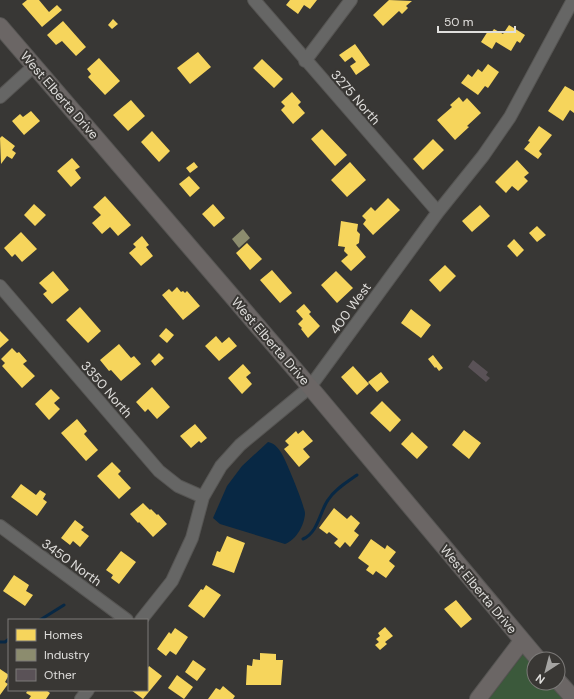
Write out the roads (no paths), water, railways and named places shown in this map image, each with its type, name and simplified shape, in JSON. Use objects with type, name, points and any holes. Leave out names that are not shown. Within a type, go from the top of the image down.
[{"type":"main road","name":"West Elberta Drive","points":[[0,26],[310,386],[531,651]]},
{"type":"main road","points":[[478,699],[522,641]]},
{"type":"main road","points":[[566,690],[574,699]]},
{"type":"street","name":"3275 North","points":[[254,0],[305,61],[438,212]]},
{"type":"street","points":[[305,61],[351,0]]},
{"type":"street","name":"400 West","points":[[141,619],[172,581],[192,538],[203,497],[221,466],[240,444],[310,386],[438,212],[483,156],[510,117],[573,0]]},
{"type":"street","points":[[0,97],[34,66]]},
{"type":"street","name":"3350 North","points":[[0,286],[159,471],[178,486],[203,497]]},
{"type":"street","name":"3450 North","points":[[0,526],[126,619]]},
{"type":"street","points":[[81,699],[87,691]]},
{"type":"water","points":[[268,442],[275,445],[282,454],[305,510],[304,519],[299,532],[293,539],[285,544],[220,524],[213,518],[227,486],[242,466]]},
{"type":"waterway","points":[[303,539],[312,532],[325,505],[334,492],[357,475]]},
{"type":"waterway","points":[[42,619],[64,605]]},
{"type":"waterway","points":[[0,642],[5,642],[8,640]]}]
